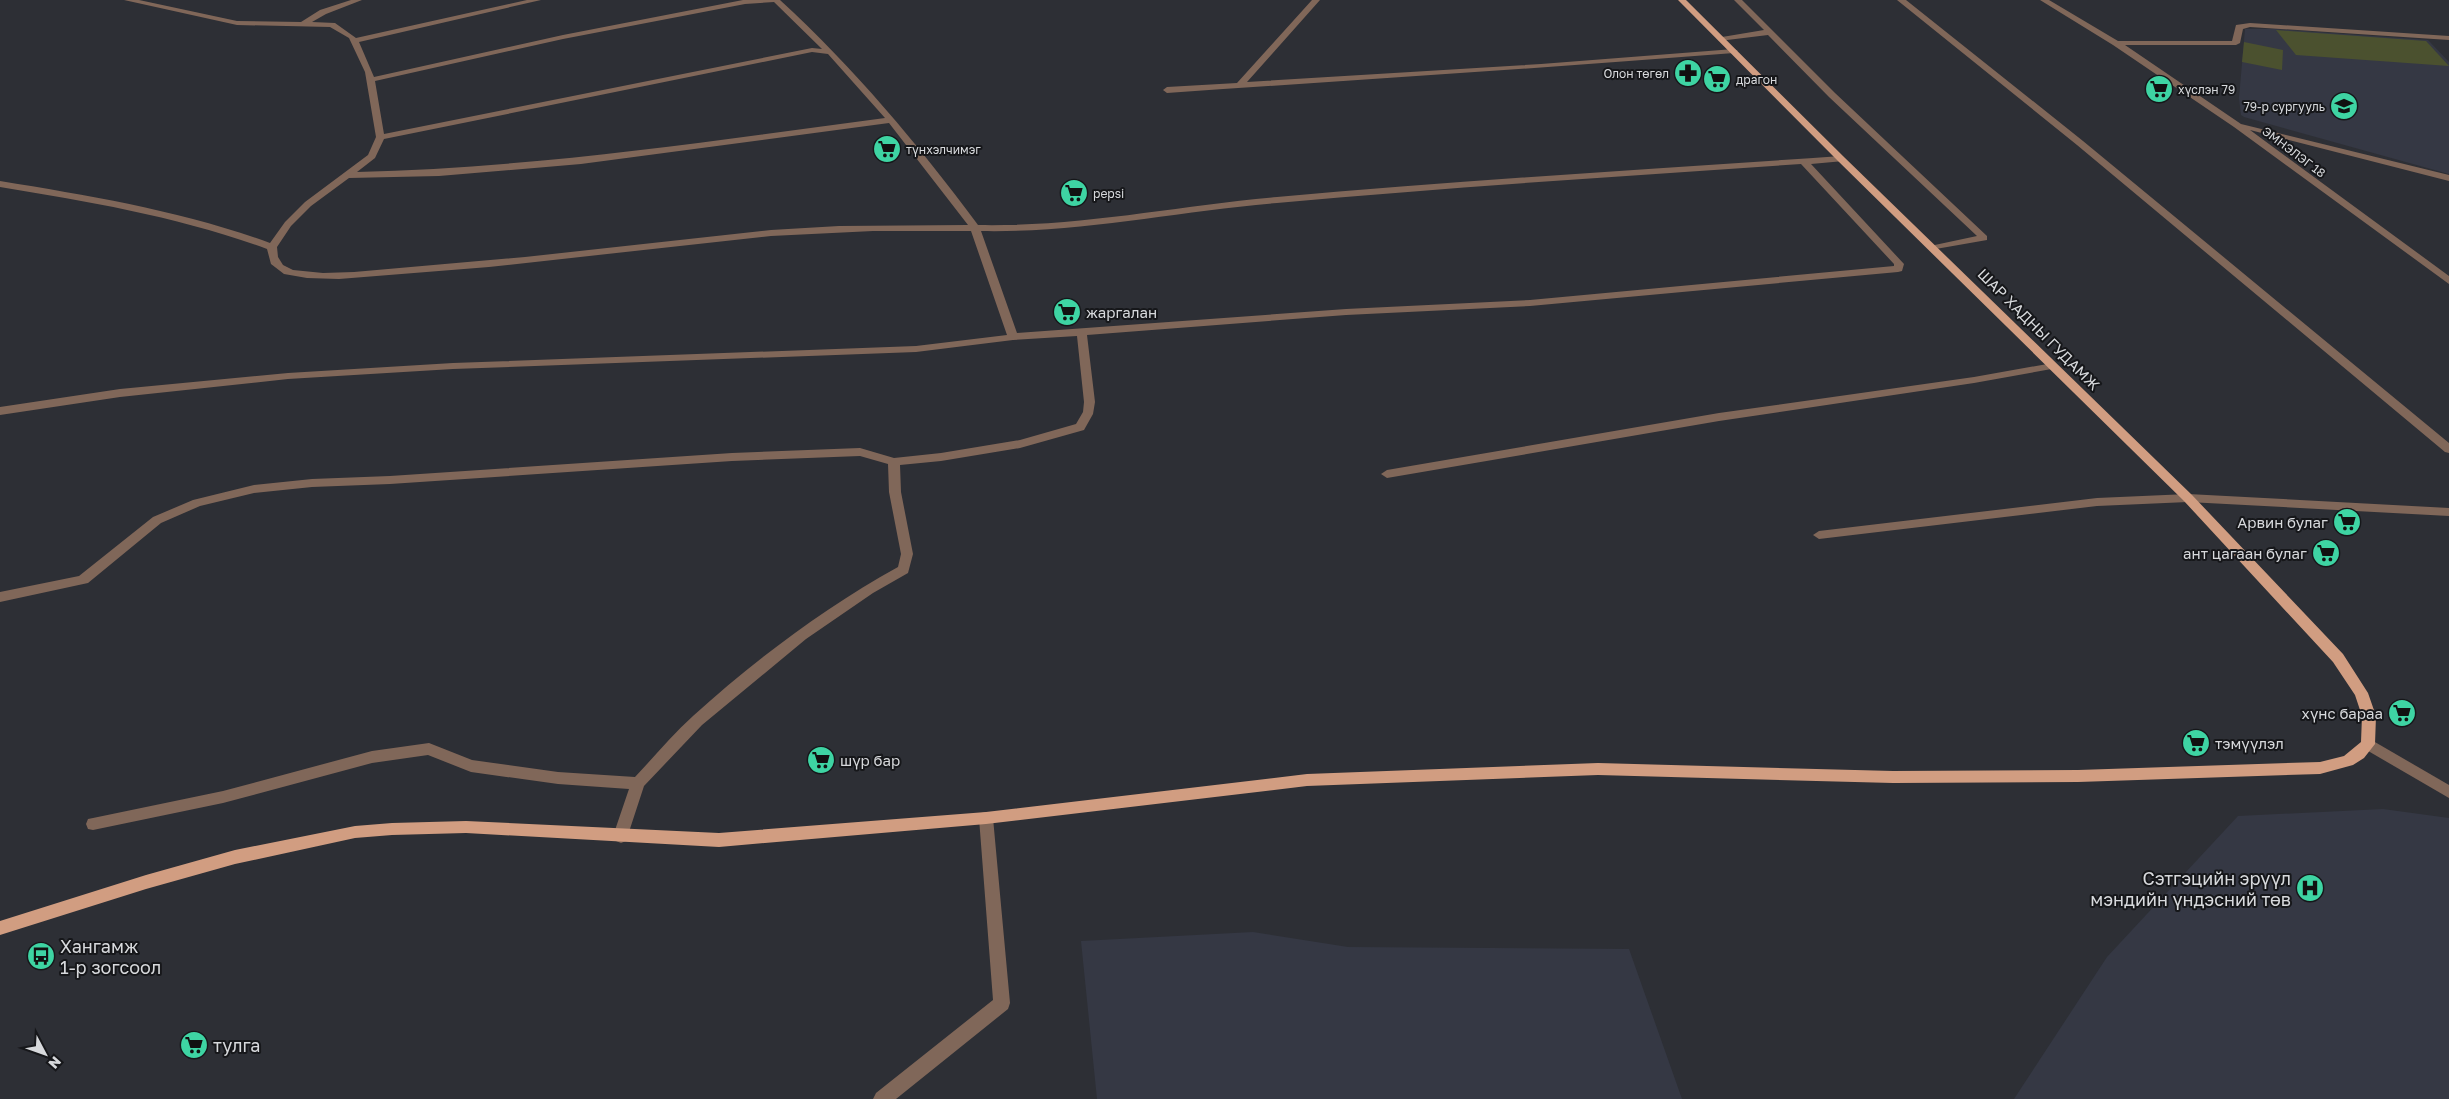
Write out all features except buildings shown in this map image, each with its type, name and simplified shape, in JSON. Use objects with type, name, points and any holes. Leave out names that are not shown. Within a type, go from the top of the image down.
[{"type":"main road","name":"ШАР ХАДНЫ ГУДАМЖ","points":[[1682,0],[1841,159],[2188,498],[2338,658],[2361,693],[2369,716],[2368,744]]},
{"type":"main road","points":[[0,928],[146,882],[235,857],[355,832],[466,827],[719,840],[986,818],[1307,780],[1598,769],[1893,777],[2078,776],[2320,768],[2348,761],[2359,754],[2368,744]]},
{"type":"street","points":[[128,0],[244,24],[332,25],[352,37],[369,72],[380,138],[372,156],[308,204],[288,224],[272,247],[271,256],[274,263],[291,273],[341,275],[530,261],[706,239],[793,231],[1026,229],[1076,226],[1274,200],[1841,159]]},
{"type":"street","points":[[147,5],[163,0]]},
{"type":"street","points":[[303,24],[322,12],[358,0]]},
{"type":"street","points":[[354,41],[537,0]]},
{"type":"street","points":[[370,80],[563,37],[745,2],[774,0],[815,35],[830,52],[931,168],[975,228],[1013,337]]},
{"type":"street","points":[[1239,86],[1316,0]]},
{"type":"street","points":[[1738,0],[1984,238],[1933,248]]},
{"type":"street","points":[[1901,0],[2080,143],[2449,449]]},
{"type":"street","name":"ЭМНЭЛЭГ 18","points":[[2044,0],[2116,43],[2236,124],[2449,281]]},
{"type":"street","points":[[2116,43],[2236,43],[2239,28],[2250,25],[2449,38]]},
{"type":"street","points":[[1722,39],[1769,32]]},
{"type":"street","points":[[380,138],[712,69],[812,50],[830,52]]},
{"type":"street","points":[[1167,90],[1734,51]]},
{"type":"street","points":[[347,175],[439,173],[582,161],[889,120]]},
{"type":"street","points":[[2236,124],[2449,178]]},
{"type":"street","points":[[0,412],[120,393],[288,376],[453,366],[916,349],[1013,337],[1154,328],[1346,312],[1530,303],[1898,268],[1899,264],[1804,162]]},
{"type":"street","points":[[0,184],[148,209],[242,235],[272,247]]},
{"type":"street","points":[[0,597],[83,580],[157,520],[197,503],[254,489],[312,483],[390,480],[732,456],[860,452],[894,462],[1020,444],[1080,427],[1090,411],[1081,346],[1082,332]]},
{"type":"street","points":[[1387,474],[1728,416],[1964,382],[2053,366]]},
{"type":"street","points":[[621,836],[638,783],[697,721],[794,640],[868,590],[904,570],[907,554],[895,492],[894,462]]},
{"type":"street","points":[[1819,535],[2097,502],[2188,498],[2449,512]]},
{"type":"street","points":[[2368,744],[2449,792]]},
{"type":"street","points":[[92,824],[223,797],[372,757],[429,749],[470,766],[558,778],[638,783]]},
{"type":"street","points":[[882,1099],[1002,1003],[986,818]]},
{"type":"shaded area","name":"79-р сургууль","points":[[2245,29],[2275,29],[2428,40],[2449,62],[2449,174],[2241,115],[2239,98]]},
{"type":"shaded area","name":"Сэтгэцийн эрүүл мэндийн үндэсний төв","points":[[2383,809],[2449,818],[2449,1099],[2014,1099],[2107,957],[2238,816]]},
{"type":"shaded area","points":[[1253,932],[1348,947],[1629,949],[1682,1099],[1097,1099],[1081,941]]},
{"type":"green space","points":[[2276,30],[2426,41],[2449,66],[2296,55]]},
{"type":"green space","points":[[2244,42],[2283,50],[2282,70],[2242,62]]},
{"type":"place","name":"Олон төгөл","points":[[1688,73]]},
{"type":"place","name":"драгон","points":[[1717,79]]},
{"type":"place","name":"хүслэн 79","points":[[2159,89]]},
{"type":"place","name":"79-р сургууль","points":[[2344,106]]},
{"type":"place","name":"түнхэлчимэг","points":[[887,149]]},
{"type":"place","name":"pepsi","points":[[1074,193]]},
{"type":"place","name":"жаргалан","points":[[1067,312]]},
{"type":"place","name":"Арвин булаг","points":[[2347,522]]},
{"type":"place","name":"ант цагаан булаг","points":[[2326,553]]},
{"type":"place","name":"хүнс бараа","points":[[2402,713]]},
{"type":"place","name":"тэмүүлэл","points":[[2196,743]]},
{"type":"place","name":"шүр бар","points":[[821,760]]},
{"type":"place","name":"Сэтгэцийн эрүүл мэндийн үндэсний төв","points":[[2310,888]]},
{"type":"place","name":"Хангамж 1-р зогсоол","points":[[41,956]]},
{"type":"place","name":"тулга","points":[[194,1045]]}]
